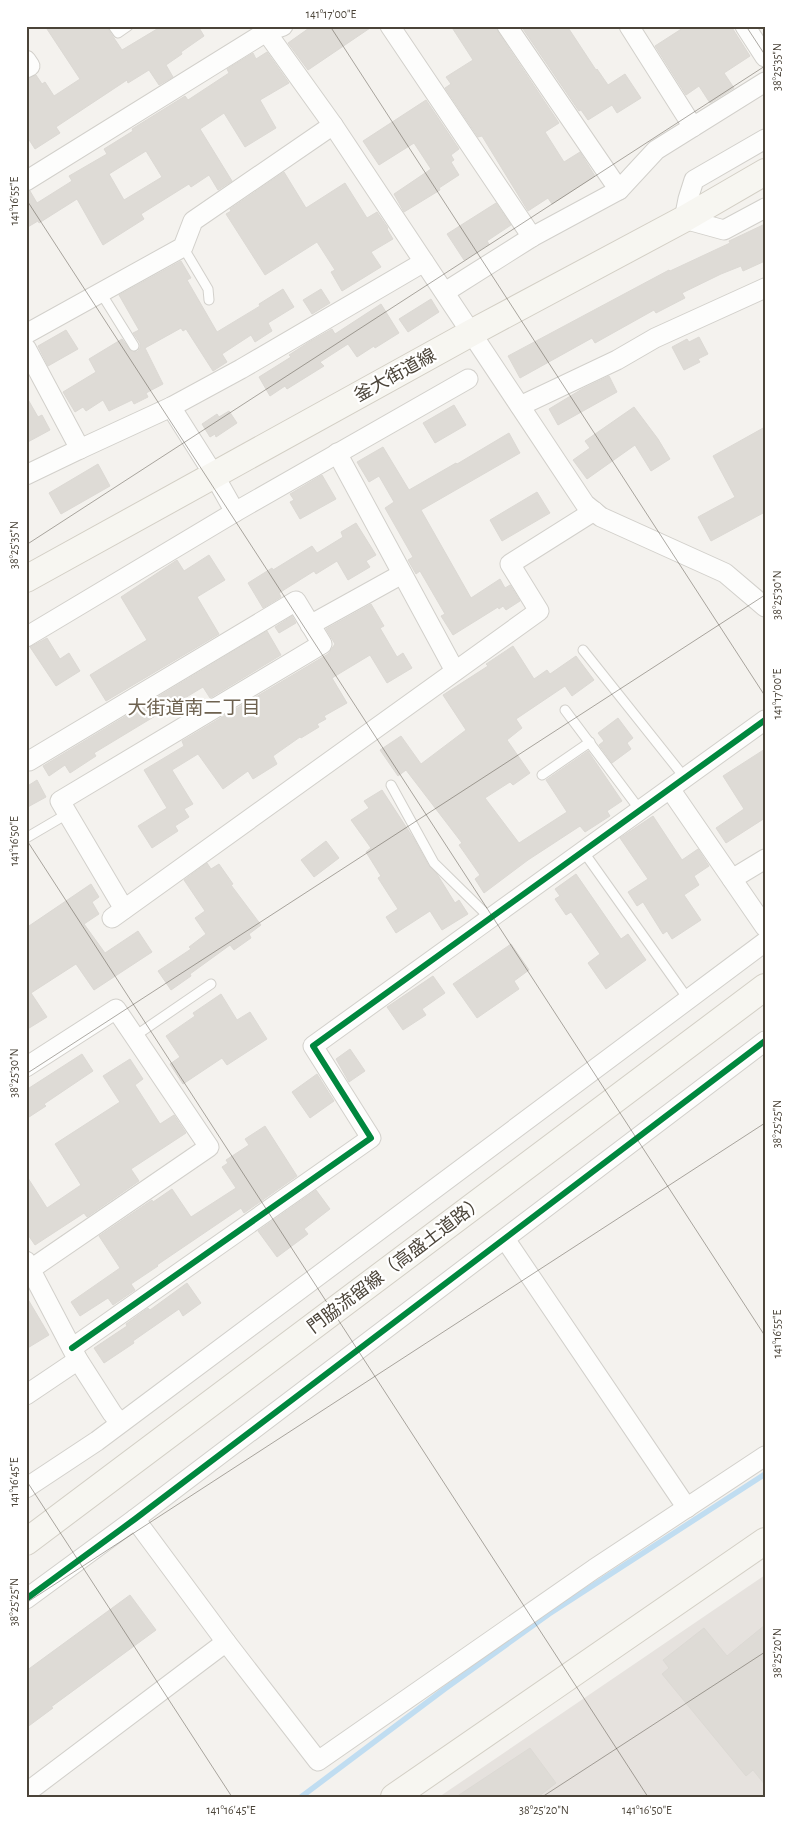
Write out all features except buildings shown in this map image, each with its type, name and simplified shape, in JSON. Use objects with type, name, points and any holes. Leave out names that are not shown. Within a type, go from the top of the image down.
[{"type":"street","points":[[390,26],[532,237]]},
{"type":"street","points":[[507,26],[619,190]]},
{"type":"street","points":[[629,26],[693,127]]},
{"type":"street","points":[[745,26],[765,57]]},
{"type":"street","points":[[26,181],[270,28],[586,504],[601,517],[725,572],[765,607]]},
{"type":"street","points":[[26,60],[30,66],[26,68]]},
{"type":"street","points":[[445,292],[532,237],[619,190],[656,150],[765,82]]},
{"type":"street","points":[[26,334],[183,247],[193,221],[333,125]]},
{"type":"street","points":[[765,139],[694,180],[684,220],[724,230],[765,208]]},
{"type":"street","name":"釜大街道線","points":[[26,579],[471,333],[684,220],[765,172]]},
{"type":"street","points":[[26,475],[171,406],[241,369],[424,262]]},
{"type":"street","points":[[520,406],[617,360],[655,338],[765,288]]},
{"type":"street","points":[[26,348],[80,449]]},
{"type":"street","points":[[26,637],[235,512],[468,379]]},
{"type":"street","points":[[171,406],[235,512]]},
{"type":"street","points":[[337,453],[455,671]]},
{"type":"street","points":[[29,761],[296,601],[322,644],[60,801],[118,914],[539,611],[510,564],[594,511]]},
{"type":"street","points":[[310,626],[402,574]]},
{"type":"street","points":[[26,1395],[75,1354],[371,1138],[312,1046],[765,720]]},
{"type":"street","points":[[670,789],[765,927]]},
{"type":"street","points":[[732,879],[765,859]]},
{"type":"street","points":[[26,1488],[97,1442],[765,942]]},
{"type":"street","name":"門脇流留線（高盛土道路）","points":[[26,1542],[765,987]]},
{"type":"street","points":[[26,1067],[116,1009],[209,1147],[28,1265],[75,1354],[120,1423]]},
{"type":"street","points":[[26,1599],[135,1519],[765,1042]]},
{"type":"street","points":[[505,1239],[687,1508]]},
{"type":"street","points":[[135,1519],[226,1642],[318,1761],[594,1569],[765,1456]]},
{"type":"street","points":[[394,1797],[765,1541]]},
{"type":"street","points":[[26,1793],[226,1642]]},
{"type":"lane","points":[[113,26],[118,33],[128,26]]},
{"type":"lane","points":[[183,247],[208,289],[209,300]]},
{"type":"lane","points":[[101,293],[134,346]]},
{"type":"lane","points":[[584,650],[685,778]]},
{"type":"lane","points":[[565,710],[640,810]]},
{"type":"lane","points":[[542,775],[590,742]]},
{"type":"lane","points":[[391,785],[434,863],[490,918]]},
{"type":"lane","points":[[26,838],[67,814]]},
{"type":"lane","points":[[583,851],[688,999]]},
{"type":"lane","points":[[135,1036],[211,984]]},
{"type":"shaded area","points":[[765,1575],[765,1797],[439,1797]]},
{"type":"waterway","points":[[301,1797],[446,1688],[549,1614],[765,1474]]},
{"type":"cycle path","points":[[72,1348],[371,1138],[313,1046],[765,720]]},
{"type":"cycle path","points":[[26,1599],[135,1519],[765,1041]]},
{"type":"district","name":"大街道南二丁目","points":[[194,707]]}]
